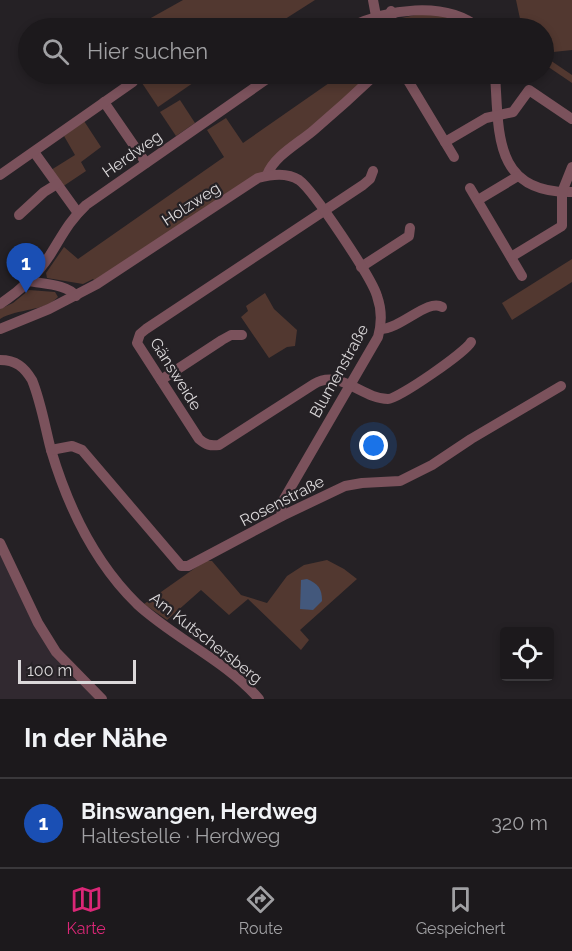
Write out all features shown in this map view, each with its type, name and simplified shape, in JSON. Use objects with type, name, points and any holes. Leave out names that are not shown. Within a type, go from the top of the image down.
[{"type":"street","points":[[373,0],[375,16]]},
{"type":"street","points":[[370,18],[392,11],[438,4],[469,18]]},
{"type":"street","points":[[392,11],[392,18]]},
{"type":"street","points":[[0,175],[130,84]]},
{"type":"street","name":"Herdweg","points":[[0,304],[29,281],[50,255],[64,229],[78,213],[112,186],[260,84]]},
{"type":"street","name":"Holzweg","points":[[0,329],[76,296],[258,177],[267,175],[278,160],[365,84]]},
{"type":"street","points":[[410,84],[454,157]]},
{"type":"street","points":[[496,84],[498,129],[502,147],[518,176],[535,188],[567,192]]},
{"type":"street","points":[[445,142],[486,118],[513,112],[529,90],[572,119]]},
{"type":"street","points":[[104,102],[146,163]]},
{"type":"street","points":[[34,152],[78,213]]},
{"type":"street","points":[[511,258],[562,226],[572,168]]},
{"type":"street","points":[[325,212],[370,179],[373,171]]},
{"type":"street","name":"Blumenstraße","points":[[267,175],[280,174],[297,179],[305,185],[361,267],[377,294],[381,309],[378,337],[284,499],[281,507],[282,516]]},
{"type":"street","points":[[478,200],[518,176]]},
{"type":"street","points":[[19,215],[44,192],[57,184]]},
{"type":"street","points":[[470,188],[522,276]]},
{"type":"street","name":"Gänsweide","points":[[325,212],[140,334],[137,343],[199,439],[208,446],[219,445],[319,381],[326,378],[334,379],[350,385]]},
{"type":"street","points":[[361,267],[408,236],[410,228]]},
{"type":"street","points":[[29,281],[66,289],[76,296]]},
{"type":"street","points":[[380,329],[394,327],[430,305],[438,304],[442,307]]},
{"type":"street","points":[[160,380],[231,335],[242,335]]},
{"type":"street","points":[[350,385],[379,398],[394,398],[457,357],[471,342]]},
{"type":"street","name":"Am Kutschersberg","points":[[0,360],[13,361],[29,375],[36,391],[51,450],[69,500],[111,576],[162,625],[248,686],[259,699]]},
{"type":"street","name":"Rosenstraße","points":[[51,450],[72,446],[82,450],[183,567],[212,555],[282,516],[345,486],[400,481],[432,465],[471,439],[561,386]]},
{"type":"street","points":[[0,543],[38,623],[56,652],[102,699]]},
{"type":"shaded area","points":[[183,0],[315,0],[287,18],[151,18]]},
{"type":"shaded area","points":[[516,0],[572,0],[572,50],[554,52],[554,18],[520,18]]},
{"type":"shaded area","points":[[420,14],[451,18],[402,18]]},
{"type":"shaded area","points":[[554,63],[572,75],[572,83],[554,71]]},
{"type":"shaded area","points":[[143,84],[191,84],[158,107]]},
{"type":"shaded area","points":[[328,84],[361,84],[270,169],[97,284],[93,279],[83,284],[47,278],[46,273],[64,247],[78,259],[224,157],[207,130],[226,118],[243,143]]},
{"type":"shaded area","points":[[180,100],[195,123],[176,136],[160,112]]},
{"type":"shaded area","points":[[84,121],[101,147],[81,162],[86,171],[62,187],[51,170],[75,155],[64,136]]},
{"type":"shaded area","points":[[572,259],[572,282],[512,320],[502,303]]},
{"type":"shaded area","points":[[29,290],[55,292],[58,297],[46,305],[0,319],[0,309],[13,303]]},
{"type":"shaded area","points":[[265,293],[274,309],[297,330],[295,346],[287,347],[269,358],[241,317],[248,311],[246,306]]},
{"type":"shaded area","points":[[0,550],[34,623],[95,699],[0,699]]},
{"type":"shaded area","points":[[327,560],[357,579],[300,630],[309,640],[301,650],[248,599],[229,615],[201,590],[167,620],[144,604],[205,561],[212,561],[241,595],[267,603],[287,576],[304,565]]},
{"type":"water","points":[[307,579],[317,585],[321,593],[322,601],[313,610],[300,609],[301,580]]},
{"type":"place","name":"Binswangen, Herdweg","points":[[26,293]]}]
